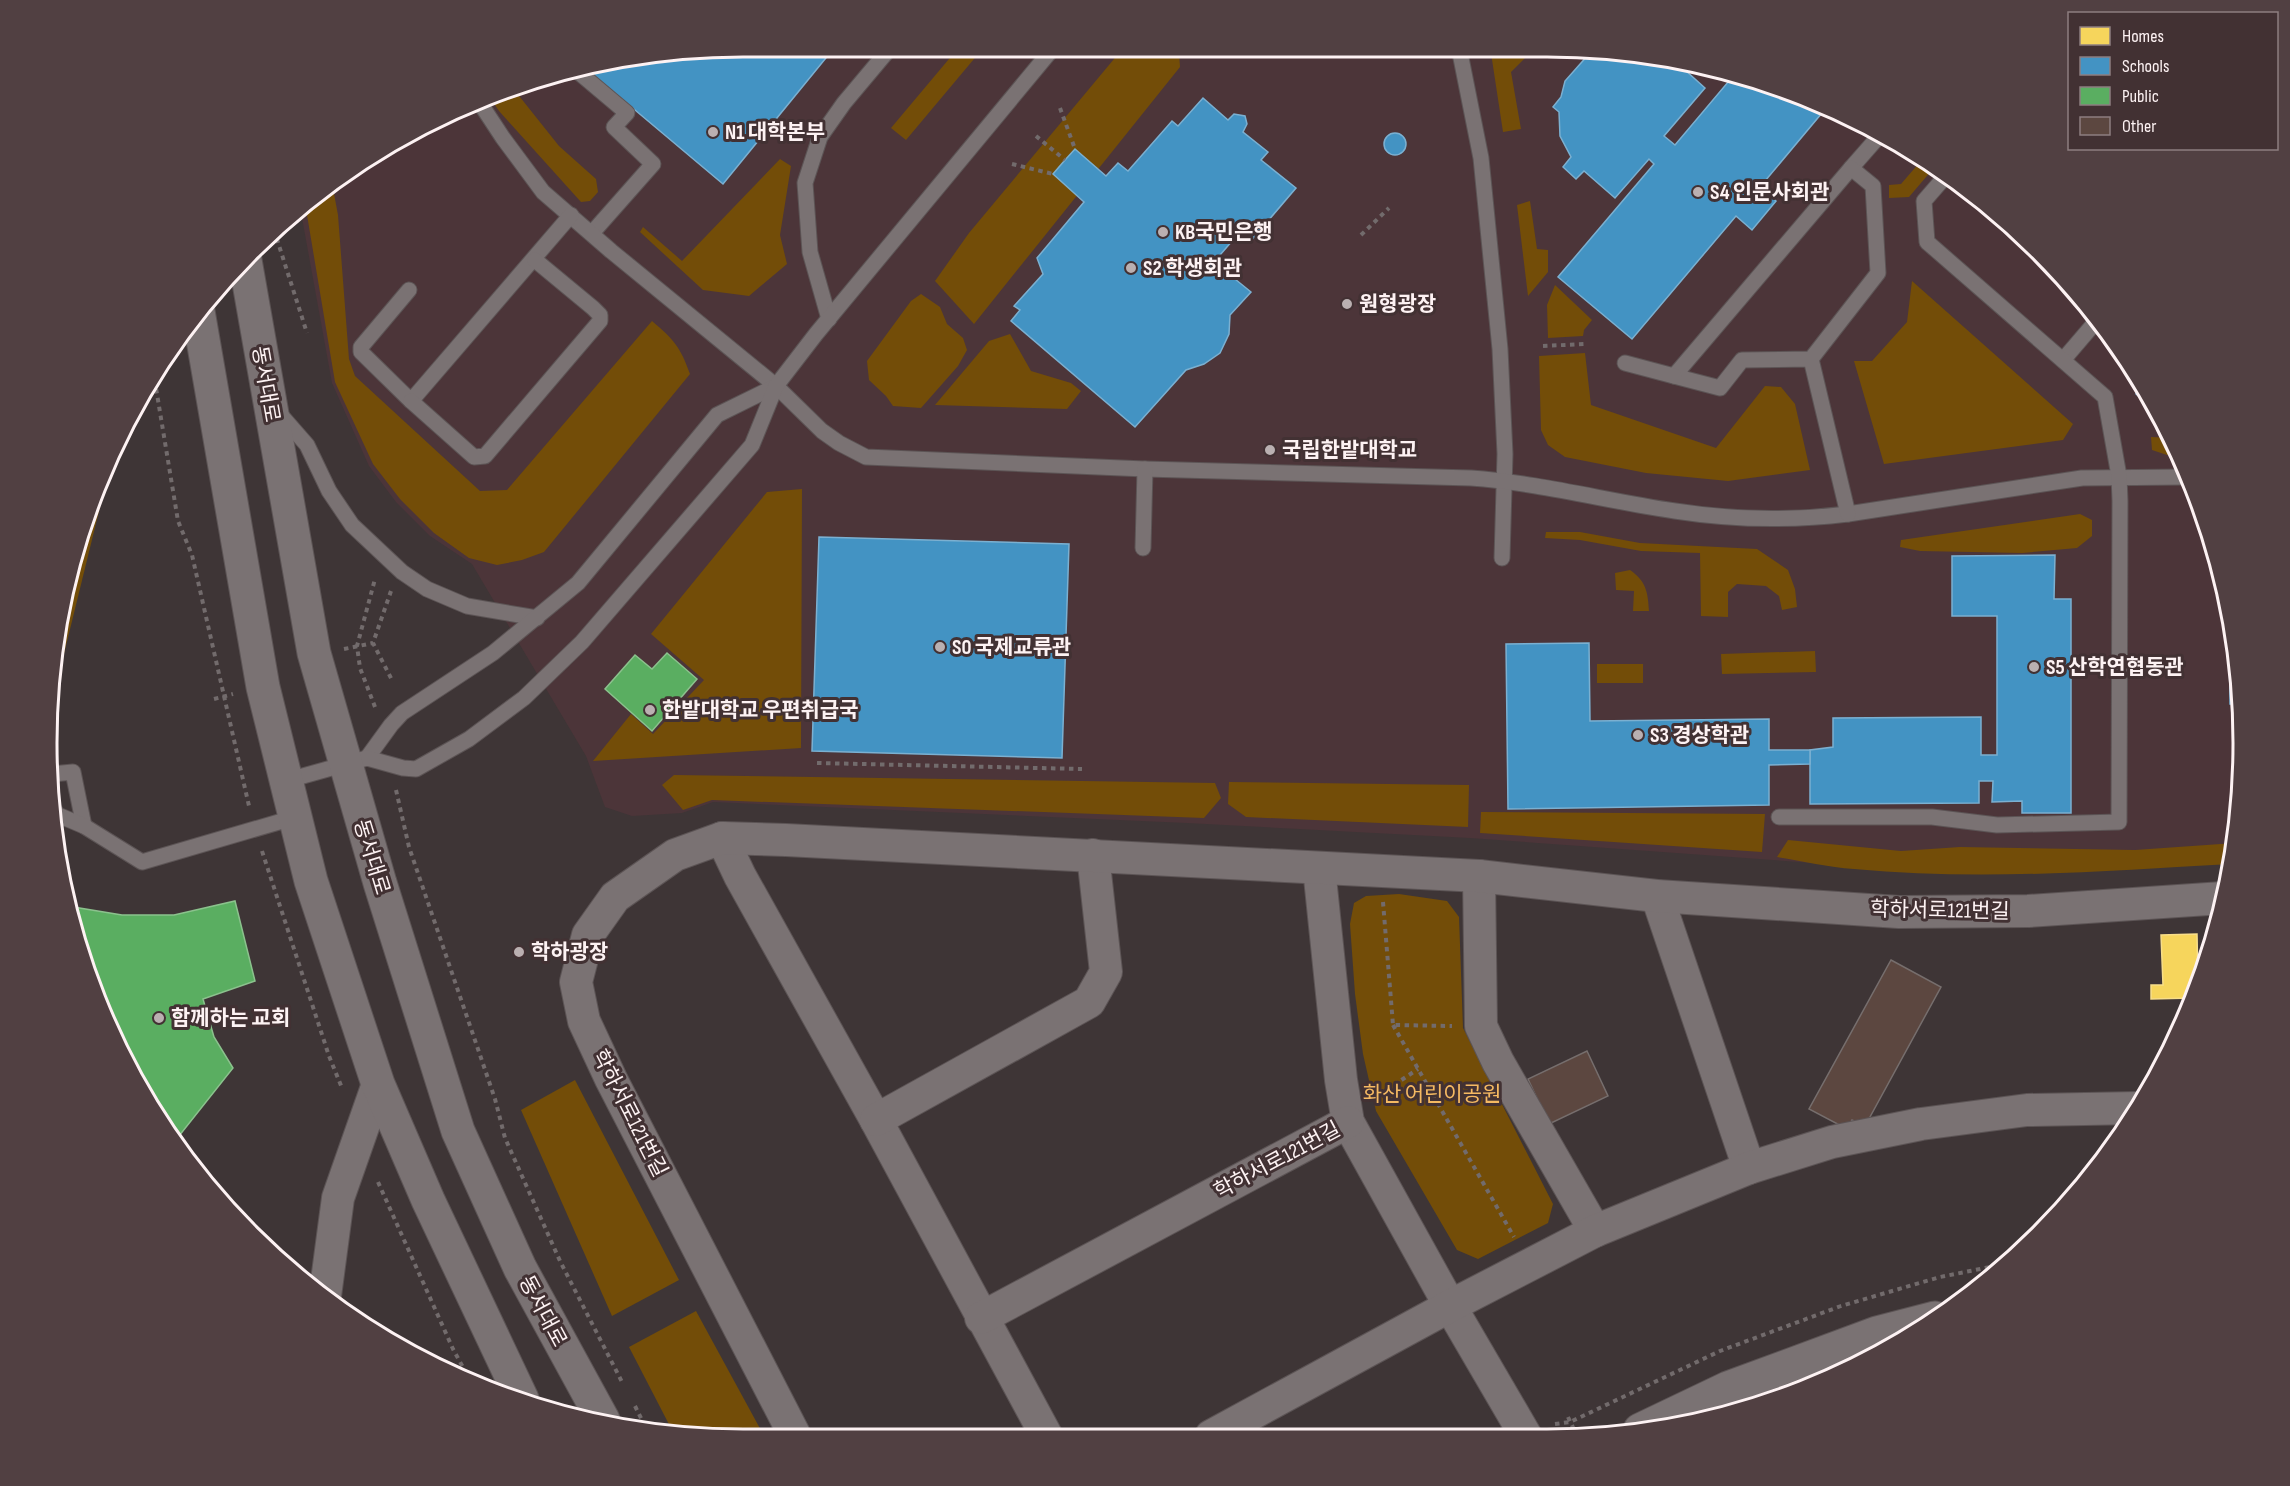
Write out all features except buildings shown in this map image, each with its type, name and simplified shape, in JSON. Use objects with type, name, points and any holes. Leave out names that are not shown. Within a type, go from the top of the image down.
[{"type":"street","name":"동서대로","points":[[247,270],[314,653],[356,761],[376,871],[458,1131],[520,1268],[600,1414]]},
{"type":"street","points":[[200,324],[259,664],[285,781],[312,881],[378,1084],[428,1200],[519,1392]]},
{"type":"street","points":[[722,838],[740,876],[876,1120],[1042,1429]]},
{"type":"street","name":"학하서로121번길","points":[[791,1429],[611,1079],[584,1021],[576,982],[588,935],[615,897],[675,855],[722,838],[1093,855],[1479,876],[1657,896],[1899,912],[2028,911],[2215,899]]},
{"type":"street","points":[[876,1120],[1089,1002],[1106,972],[1093,855]]},
{"type":"street","name":"학하서로121번길","points":[[981,1318],[1348,1122],[1319,868]]},
{"type":"street","points":[[1479,876],[1481,1026],[1498,1062],[1595,1231]]},
{"type":"street","points":[[1657,896],[1749,1168]]},
{"type":"street","points":[[326,1288],[338,1198],[378,1084]]},
{"type":"street","points":[[1224,1429],[1450,1306],[1595,1231],[1749,1168],[1832,1142],[1921,1124],[2027,1110],[2127,1108]]},
{"type":"street","points":[[1348,1122],[1450,1306],[1522,1429]]},
{"type":"street","points":[[1664,1419],[1728,1388],[1877,1333],[1910,1325]]},
{"type":"lane","points":[[829,319],[810,252],[805,183],[820,137],[844,103],[882,57]]},
{"type":"lane","points":[[285,781],[356,761],[416,769],[469,739],[524,698],[582,642],[752,445],[776,386],[1045,57]]},
{"type":"lane","points":[[1461,57],[1481,159],[1500,349],[1506,454],[1502,558]]},
{"type":"lane","points":[[583,76],[627,113],[614,128],[652,164],[592,233]]},
{"type":"lane","points":[[483,108],[543,192],[776,386],[822,431],[838,443],[866,457],[1504,481],[1675,511],[1754,519],[1810,519],[2082,478],[2180,477]]},
{"type":"lane","points":[[1674,376],[1875,141]]},
{"type":"lane","points":[[1811,359],[1878,273],[1873,186],[1851,168]]},
{"type":"lane","points":[[1779,817],[1932,817],[1997,825],[2119,822],[2119,476],[2105,397],[1927,242],[1924,201],[1941,182]]},
{"type":"lane","points":[[411,401],[535,260],[571,215]]},
{"type":"lane","points":[[409,290],[361,347],[361,352],[411,401],[474,457],[485,456],[600,321],[600,315],[593,308],[535,260]]},
{"type":"lane","points":[[2063,360],[2092,326]]},
{"type":"lane","points":[[1811,359],[1848,514]]},
{"type":"lane","points":[[1625,363],[1720,388],[1742,360],[1811,359]]},
{"type":"lane","points":[[356,761],[402,713],[493,653],[578,583],[717,415],[776,386]]},
{"type":"lane","points":[[269,402],[307,445],[329,492],[352,525],[402,572],[427,589],[467,606],[537,618]]},
{"type":"lane","points":[[1143,548],[1145,469]]},
{"type":"lane","points":[[58,773],[73,772],[84,826]]},
{"type":"lane","points":[[61,817],[84,826],[142,862],[296,818]]},
{"type":"path","points":[[1059,108],[1075,149]]},
{"type":"path","points":[[1036,136],[1065,160]]},
{"type":"path","points":[[1012,164],[1053,174]]},
{"type":"path","points":[[1361,235],[1389,208]]},
{"type":"path","points":[[277,240],[307,333]]},
{"type":"path","points":[[1543,346],[1584,344]]},
{"type":"path","points":[[156,389],[178,522],[192,555],[249,805]]},
{"type":"path","points":[[371,694],[360,668],[357,646],[378,570]]},
{"type":"path","points":[[393,682],[373,643],[394,581]]},
{"type":"path","points":[[342,649],[373,643]]},
{"type":"path","points":[[818,763],[1082,769]]},
{"type":"path","points":[[409,847],[495,1099],[505,1138],[560,1261],[626,1390]]},
{"type":"path","points":[[264,859],[329,1056],[345,1097]]},
{"type":"path","points":[[1383,901],[1393,1025],[1514,1237]]},
{"type":"path","points":[[1393,1025],[1481,1026]]},
{"type":"path","points":[[1379,1095],[1418,1069]]},
{"type":"path","points":[[378,1181],[464,1369]]},
{"type":"path","points":[[632,1400],[643,1421]]},
{"type":"path","points":[[1568,1417],[1573,1428]]},
{"type":"shaded area","name":"국립한밭대학교","points":[[743,57],[1547,57],[1592,58],[1637,63],[1725,80],[1810,109],[1850,128],[1890,149],[1965,199],[1999,227],[2063,291],[2117,362],[2141,400],[2181,480],[2210,565],[2220,609],[2232,698],[2233,743],[2232,788],[2223,855],[1854,866],[1470,838],[713,802],[682,813],[632,816],[605,807],[586,756],[472,564],[430,536],[396,502],[369,466],[332,383],[302,218],[362,173],[440,128],[522,93],[609,70],[698,58]]},
{"type":"green space","points":[[951,57],[976,57],[906,140],[891,128]]},
{"type":"green space","points":[[1116,57],[1179,57],[1180,67],[974,324],[935,281],[969,233]]},
{"type":"green space","points":[[1492,57],[1526,57],[1511,72],[1521,129],[1503,132]]},
{"type":"green space","points":[[518,95],[559,146],[596,179],[598,192],[590,201],[581,202],[494,104]]},
{"type":"green space","points":[[780,159],[791,166],[780,235],[787,264],[749,296],[703,290],[640,232],[643,227],[682,261]]},
{"type":"green space","points":[[1917,166],[1929,174],[1909,197],[1889,198],[1889,185],[1901,184]]},
{"type":"green space","points":[[334,193],[338,215],[349,359],[355,376],[480,491],[507,490],[652,321],[679,350],[690,374],[544,552],[522,560],[497,565],[469,558],[434,533],[400,499],[373,464],[335,382],[307,214]]},
{"type":"green space","points":[[1530,201],[1537,249],[1548,250],[1548,272],[1528,296],[1517,205]]},
{"type":"green space","points":[[1912,281],[2073,424],[2063,440],[1884,464],[1854,361],[1872,361],[1907,322]]},
{"type":"green space","points":[[1555,285],[1592,320],[1584,330],[1583,336],[1548,338],[1547,305]]},
{"type":"green space","points":[[921,294],[940,307],[947,324],[963,338],[967,350],[958,366],[921,408],[893,406],[869,380],[867,361],[911,301]]},
{"type":"green space","points":[[1010,334],[1031,371],[1071,383],[1081,391],[1067,409],[935,405],[989,341]]},
{"type":"green space","points":[[1585,353],[1591,405],[1716,448],[1765,386],[1781,387],[1795,404],[1810,470],[1728,481],[1646,473],[1565,457],[1548,445],[1541,430],[1539,356]]},
{"type":"green space","points":[[2151,437],[2161,437],[2169,455],[2167,455],[2152,450]]},
{"type":"green space","points":[[802,489],[801,748],[593,761],[631,714],[653,734],[704,680],[651,634],[767,492]]},
{"type":"green space","points":[[102,498],[62,662],[80,565]]},
{"type":"green space","points":[[2080,514],[2092,520],[2092,536],[2077,548],[2022,553],[1920,551],[1900,547],[1901,540]]},
{"type":"green space","points":[[1546,532],[1580,532],[1640,543],[1757,549],[1788,570],[1795,589],[1797,607],[1782,610],[1779,596],[1766,586],[1737,584],[1728,592],[1728,617],[1701,616],[1700,553],[1641,551],[1580,540],[1545,538]]},
{"type":"green space","points":[[1630,570],[1640,578],[1645,588],[1649,611],[1633,611],[1634,591],[1616,590],[1615,573]]},
{"type":"green space","points":[[1815,651],[1816,672],[1722,674],[1721,654]]},
{"type":"green space","points":[[1597,664],[1643,664],[1643,683],[1597,683]]},
{"type":"green space","points":[[674,775],[1215,783],[1221,798],[1204,818],[712,800],[683,810],[662,785]]},
{"type":"green space","points":[[1229,782],[1469,785],[1468,827],[1246,817],[1228,804]]},
{"type":"green space","points":[[1481,812],[1765,814],[1762,852],[1480,833]]},
{"type":"green space","points":[[1788,840],[1901,851],[1960,847],[2135,850],[2225,844],[2222,864],[2042,874],[1901,873],[1844,868],[1777,857]]},
{"type":"green space","name":"화산 어린이공원","points":[[1399,894],[1447,901],[1459,917],[1463,1028],[1553,1204],[1548,1223],[1478,1259],[1457,1250],[1376,1111],[1363,1054],[1355,994],[1350,924],[1354,903],[1366,896]]},
{"type":"green space","points":[[575,1080],[679,1280],[612,1316],[521,1110]]},
{"type":"green space","points":[[696,1311],[760,1429],[698,1428],[669,1425],[629,1347]]},
{"type":"place","name":"N1 대학본부","points":[[713,132]]},
{"type":"place","name":"S4 인문사회관","points":[[1698,192]]},
{"type":"place","name":"KB국민은행","points":[[1163,232]]},
{"type":"place","name":"S2 학생회관","points":[[1131,268]]},
{"type":"place","name":"원형광장","points":[[1347,304]]},
{"type":"place","name":"국립한밭대학교","points":[[1270,450]]},
{"type":"place","name":"S0 국제교류관","points":[[940,647]]},
{"type":"place","name":"S5 산학연협동관","points":[[2034,667]]},
{"type":"place","name":"한밭대학교 우편취급국","points":[[650,710]]},
{"type":"place","name":"S3 경상학관","points":[[1638,735]]},
{"type":"place","name":"학하광장","points":[[519,952]]},
{"type":"place","name":"함께하는 교회","points":[[159,1018]]}]
